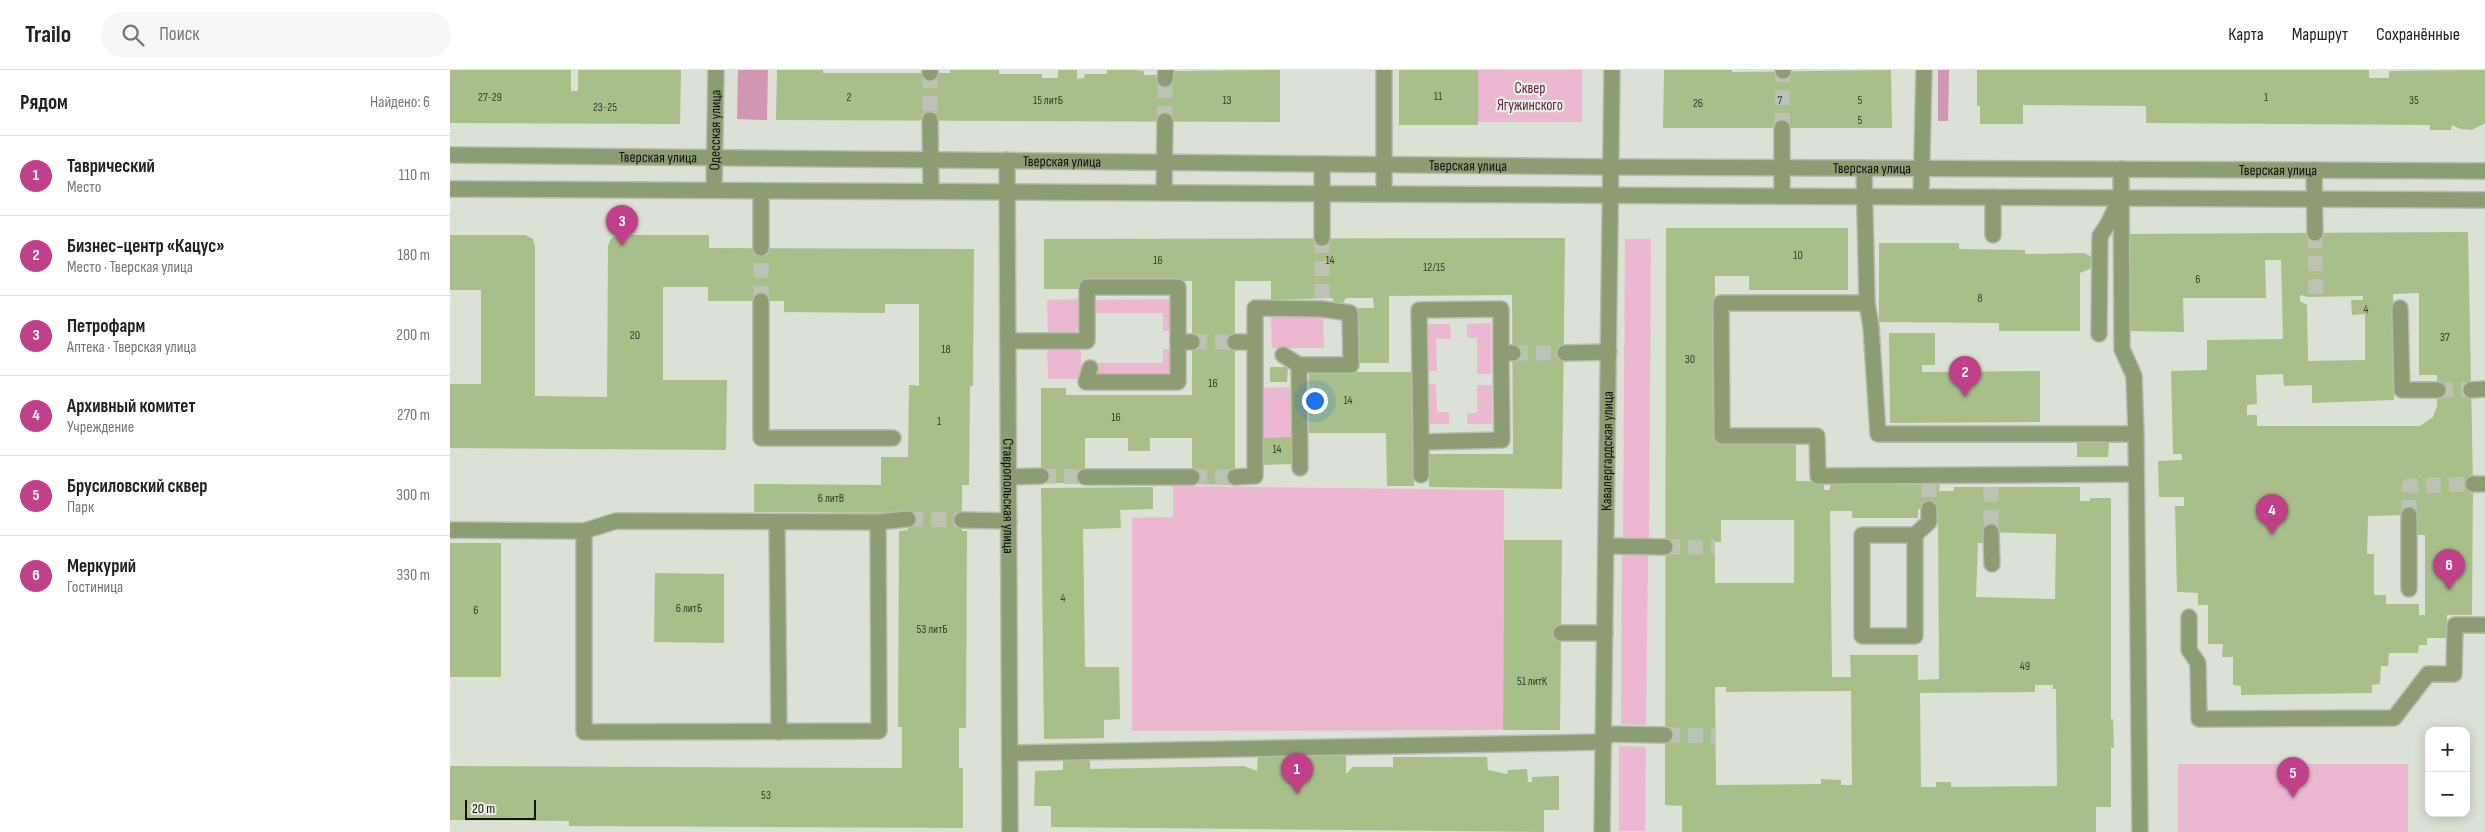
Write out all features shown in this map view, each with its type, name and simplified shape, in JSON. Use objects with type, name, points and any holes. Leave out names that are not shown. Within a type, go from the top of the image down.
[{"type":"street","name":"Одесская улица","points":[[714,190],[716,70]]},
{"type":"street","points":[[1384,70],[1384,194]]},
{"type":"street","name":"Кавалергардская улица","points":[[1602,832],[1612,70]]},
{"type":"street","points":[[1921,196],[1924,70]]},
{"type":"street","points":[[930,120],[930,191]]},
{"type":"street","points":[[1164,193],[1165,122]]},
{"type":"street","points":[[1782,128],[1782,196]]},
{"type":"street","name":"Тверская улица","points":[[450,155],[1612,167],[2485,171]]},
{"type":"street","name":"Ставропольская улица","points":[[1007,160],[1010,832]]},
{"type":"street","points":[[1322,164],[1322,238]]},
{"type":"street","points":[[1864,168],[1867,303],[1871,326],[1878,434],[2136,434]]},
{"type":"street","points":[[2121,169],[2122,349],[2134,376],[2136,434],[2140,832]]},
{"type":"street","points":[[2208,170],[2208,198]]},
{"type":"street","points":[[2314,170],[2315,233]]},
{"type":"street","name":"Тверская улица","points":[[450,189],[2485,200]]},
{"type":"street","points":[[761,191],[761,248]]},
{"type":"street","points":[[1993,197],[1993,235]]},
{"type":"street","points":[[2099,334],[2100,236],[2121,198]]},
{"type":"street","points":[[1178,287],[1185,342],[1178,382],[1086,382],[1090,366],[1087,341],[1087,288],[1178,287]]},
{"type":"street","points":[[761,301],[761,438],[893,438]]},
{"type":"street","points":[[1867,303],[1721,303],[1722,436],[1818,436],[1818,476],[1991,481],[2136,474]]},
{"type":"street","points":[[1235,477],[1255,476],[1255,308],[1322,304],[1350,313],[1351,365],[1299,365],[1283,354]]},
{"type":"street","points":[[2400,308],[2402,390],[2438,390]]},
{"type":"street","points":[[1421,442],[1502,440],[1507,353],[1500,309],[1419,310],[1421,475]]},
{"type":"street","points":[[1008,341],[1087,341]]},
{"type":"street","points":[[1235,342],[1255,342]]},
{"type":"street","points":[[1565,353],[1609,352]]},
{"type":"street","points":[[1299,365],[1300,468]]},
{"type":"street","points":[[1009,477],[1041,476]]},
{"type":"street","points":[[1085,477],[1192,477]]},
{"type":"street","points":[[1915,535],[1915,636],[1862,636],[1862,535],[1915,535],[1929,522],[1929,509]]},
{"type":"street","points":[[2409,515],[2409,589]]},
{"type":"street","points":[[450,530],[584,530],[616,521],[878,522],[908,519]]},
{"type":"street","points":[[962,520],[1009,521]]},
{"type":"street","points":[[778,522],[779,732]]},
{"type":"street","points":[[584,530],[584,732],[878,731],[878,522]]},
{"type":"street","points":[[1991,532],[1992,564]]},
{"type":"street","points":[[1606,546],[1665,547]]},
{"type":"street","points":[[2189,617],[2189,650],[2198,663],[2199,719],[2394,718],[2428,674],[2454,674],[2455,625],[2485,624]]},
{"type":"street","points":[[1561,633],[1605,633]]},
{"type":"street","points":[[1010,754],[1665,735]]},
{"type":"green space","name":"Сквер Ягужинского","points":[[1478,70],[1582,70],[1582,122],[1478,122]]},
{"type":"green space","points":[[1625,239],[1651,239],[1649,538],[1623,538]]},
{"type":"green space","points":[[1081,299],[1080,325],[1076,332],[1048,333],[1047,300]]},
{"type":"green space","points":[[1170,299],[1170,331],[1163,331],[1163,313],[1095,313],[1095,300]]},
{"type":"green space","points":[[1323,316],[1324,348],[1272,348],[1271,317]]},
{"type":"green space","points":[[1491,323],[1491,374],[1477,374],[1477,338],[1467,338],[1467,324]]},
{"type":"green space","points":[[1427,324],[1450,324],[1451,339],[1436,339],[1437,371],[1427,371]]},
{"type":"green space","points":[[1047,347],[1079,348],[1081,351],[1081,379],[1048,379]]},
{"type":"green space","points":[[1163,349],[1170,349],[1170,376],[1095,376],[1095,363],[1163,363]]},
{"type":"green space","points":[[1427,384],[1436,384],[1437,412],[1449,412],[1449,424],[1428,424]]},
{"type":"green space","points":[[1477,385],[1492,385],[1492,424],[1468,424],[1467,413],[1477,413]]},
{"type":"green space","points":[[1290,387],[1291,437],[1263,438],[1262,388]]},
{"type":"green space","points":[[1173,486],[1504,490],[1503,730],[1132,731],[1132,518],[1173,517]]},
{"type":"green space","points":[[1622,554],[1648,555],[1646,725],[1621,724]]},
{"type":"green space","points":[[1619,746],[1646,747],[1645,831],[1619,831]]},
{"type":"green space","points":[[2178,764],[2408,764],[2408,832],[2178,832]]},
{"type":"shaded area","points":[[738,70],[768,70],[767,120],[737,119]]},
{"type":"shaded area","points":[[1938,70],[1949,70],[1948,121],[1938,121]]},
{"type":"building","points":[[450,70],[571,70],[571,91],[578,91],[578,70],[681,70],[680,124],[450,123]]},
{"type":"building","points":[[777,70],[823,70],[823,73],[950,73],[950,70],[999,70],[999,74],[1042,74],[1042,78],[1058,78],[1058,70],[1077,70],[1077,79],[1084,78],[1085,74],[1107,74],[1107,70],[1133,70],[1144,71],[1144,75],[1156,75],[1156,79],[1174,79],[1174,71],[1280,70],[1280,122],[776,120]]},
{"type":"building","points":[[1399,70],[1478,70],[1478,125],[1399,125]]},
{"type":"building","points":[[1664,70],[1732,70],[1732,72],[1891,70],[1892,128],[1663,128]]},
{"type":"building","points":[[1977,70],[2369,70],[2369,78],[2389,78],[2389,71],[2485,70],[2485,123],[2472,130],[2460,129],[2452,125],[2451,130],[2430,130],[2430,125],[2146,123],[2146,106],[2023,105],[2023,124],[1980,124],[1980,106],[1977,106]]},
{"type":"building","points":[[1666,228],[1848,228],[1848,290],[1749,290],[1749,276],[1715,276],[1715,442],[1796,442],[1796,481],[1824,481],[1824,490],[1830,490],[1830,482],[1940,482],[1939,491],[1954,491],[1954,487],[2080,487],[2080,501],[2090,501],[2090,498],[2111,498],[2111,719],[2113,719],[2114,748],[2111,747],[2111,807],[2096,807],[2096,832],[1682,832],[1682,806],[1665,805]],"holes":[[[1918,509],[1938,509],[1939,679],[1918,680],[1918,655],[1850,655],[1851,677],[1832,677],[1830,511],[1852,511],[1852,518],[1918,518]],[[1721,520],[1794,520],[1794,583],[1715,583],[1715,542],[1721,542]],[[1983,532],[2056,534],[2055,599],[1976,597],[1978,543],[1983,543]],[[2035,685],[2053,685],[2053,689],[2056,689],[2057,786],[1951,787],[1951,782],[1936,782],[1936,787],[1921,787],[1920,693],[2035,692]],[[1715,687],[1726,687],[1726,692],[1851,691],[1852,785],[1841,785],[1841,780],[1821,779],[1821,784],[1716,785]]]},
{"type":"building","points":[[2468,232],[2473,484],[2472,615],[2447,615],[2447,638],[2427,638],[2427,645],[2419,645],[2418,653],[2389,653],[2388,666],[2381,666],[2380,684],[2372,685],[2372,693],[2241,695],[2241,686],[2233,685],[2233,657],[2222,657],[2223,644],[2208,644],[2208,605],[2198,605],[2198,593],[2177,592],[2175,506],[2184,506],[2184,497],[2159,497],[2158,461],[2182,460],[2182,454],[2173,454],[2171,371],[2207,370],[2207,340],[2283,339],[2281,260],[2265,260],[2266,298],[2183,298],[2184,332],[2130,331],[2130,234]],"holes":[[[2419,293],[2419,375],[2437,375],[2437,406],[2433,417],[2420,426],[2257,426],[2257,415],[2247,415],[2247,405],[2257,404],[2256,375],[2283,374],[2284,386],[2312,385],[2312,403],[2394,400],[2393,294]],[[2300,295],[2308,297],[2363,296],[2363,300],[2351,300],[2352,315],[2365,314],[2365,360],[2308,361],[2307,305],[2300,301]],[[2417,515],[2417,535],[2425,535],[2425,615],[2419,615],[2419,604],[2386,604],[2386,595],[2374,595],[2374,554],[2367,554],[2368,516]]]},
{"type":"building","points":[[450,235],[525,235],[533,239],[535,246],[535,396],[607,397],[608,246],[611,239],[617,235],[709,235],[709,248],[974,249],[973,386],[970,386],[969,485],[962,485],[962,531],[967,531],[966,728],[959,728],[959,768],[963,768],[963,828],[569,826],[569,821],[450,820],[450,766],[902,768],[902,727],[898,727],[899,531],[908,530],[908,513],[754,512],[754,484],[881,485],[881,457],[908,457],[909,385],[919,386],[919,304],[885,304],[885,313],[784,312],[784,301],[708,301],[708,287],[663,287],[663,380],[727,380],[726,450],[450,448],[450,384],[481,384],[481,290],[450,290]]},
{"type":"building","points":[[1565,238],[1562,489],[1429,487],[1428,454],[1513,454],[1512,295],[1389,296],[1389,363],[1359,363],[1358,308],[1374,308],[1373,298],[1346,298],[1342,305],[1335,305],[1332,298],[1271,300],[1271,281],[1235,281],[1235,485],[1192,484],[1192,438],[1150,438],[1150,451],[1128,451],[1128,438],[1085,438],[1085,483],[1041,483],[1041,388],[1066,388],[1066,395],[1192,395],[1192,281],[1081,281],[1081,289],[1044,289],[1044,239]]},
{"type":"building","points":[[1879,243],[1959,243],[1959,249],[2025,250],[2025,254],[2085,253],[2093,258],[2092,268],[2080,273],[2080,331],[1999,331],[1999,323],[1879,322]]},
{"type":"building","points":[[1889,333],[1935,333],[1935,365],[1922,365],[1922,372],[2040,371],[2040,422],[1890,423]]},
{"type":"building","points":[[1270,367],[1288,367],[1287,382],[1270,382]]},
{"type":"building","points":[[1309,372],[1415,372],[1414,486],[1387,486],[1386,433],[1309,433]]},
{"type":"building","points":[[1291,437],[1291,464],[1263,465],[1263,438]]},
{"type":"building","points":[[2077,443],[2109,443],[2108,457],[2077,457]]},
{"type":"building","points":[[1153,487],[1153,509],[1120,510],[1121,528],[1083,529],[1085,667],[1119,667],[1120,719],[1104,720],[1104,738],[1044,739],[1041,488]]},
{"type":"building","points":[[1504,540],[1562,540],[1560,730],[1503,730]]},
{"type":"building","points":[[450,543],[501,543],[501,677],[450,677]]},
{"type":"building","points":[[655,573],[724,574],[724,643],[654,642]]},
{"type":"building","points":[[1258,753],[1346,754],[1346,774],[1353,767],[1393,767],[1393,757],[1487,757],[1488,770],[1507,774],[1508,770],[1527,769],[1528,782],[1532,782],[1532,777],[1559,776],[1559,810],[1544,810],[1544,832],[1051,827],[1051,806],[1034,806],[1035,771],[1063,770],[1063,760],[1090,760],[1090,769],[1244,766],[1257,771]]},
{"type":"tunnel","points":[[1782,128],[1783,71]]},
{"type":"tunnel","points":[[930,73],[930,120]]},
{"type":"tunnel","points":[[1165,79],[1165,121]]},
{"type":"tunnel","points":[[2315,233],[2316,297]]},
{"type":"tunnel","points":[[1322,238],[1322,298]]},
{"type":"tunnel","points":[[761,248],[761,301]]},
{"type":"tunnel","points":[[1192,342],[1235,342]]},
{"type":"tunnel","points":[[1513,353],[1565,353]]},
{"type":"tunnel","points":[[2438,390],[2471,390]]},
{"type":"tunnel","points":[[1041,476],[1085,477]]},
{"type":"tunnel","points":[[1192,477],[1235,477]]},
{"type":"tunnel","points":[[1929,482],[1929,509]]},
{"type":"tunnel","points":[[2409,515],[2409,486],[2473,484]]},
{"type":"tunnel","points":[[1991,487],[1991,532]]},
{"type":"tunnel","points":[[908,519],[962,520]]},
{"type":"tunnel","points":[[1665,547],[1715,547]]},
{"type":"tunnel","points":[[1665,735],[1715,736]]},
{"type":"place","name":"Петрофарм","points":[[622,246]]},
{"type":"place","name":"Бизнес-центр «Кацус»","points":[[1965,397]]},
{"type":"place","name":"Архивный комитет","points":[[2272,535]]},
{"type":"place","name":"Меркурий","points":[[2449,590]]},
{"type":"place","name":"Таврический","points":[[1297,794]]},
{"type":"place","name":"Брусиловский сквер","points":[[2293,798]]}]
